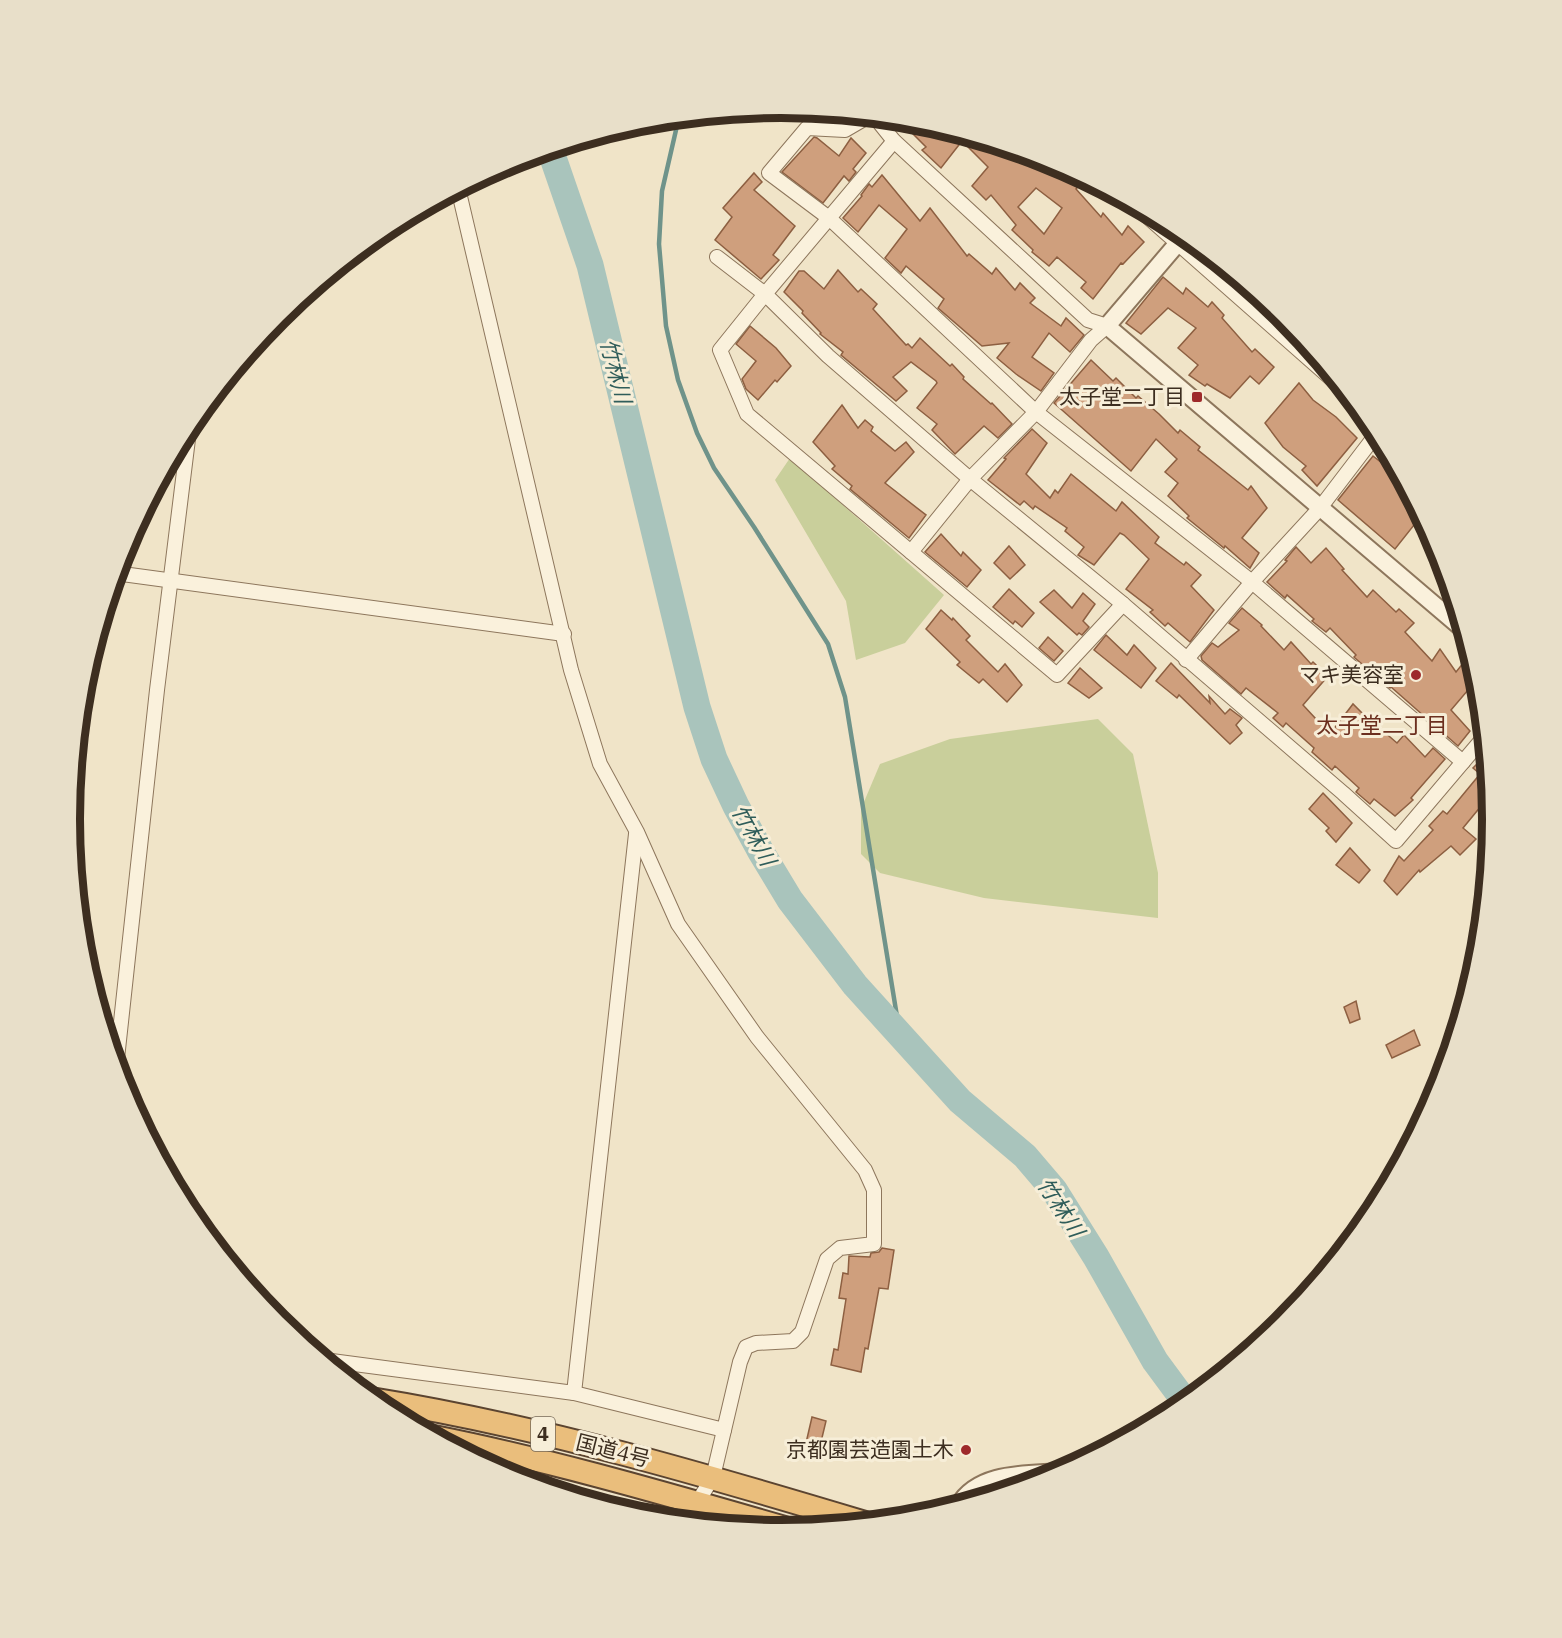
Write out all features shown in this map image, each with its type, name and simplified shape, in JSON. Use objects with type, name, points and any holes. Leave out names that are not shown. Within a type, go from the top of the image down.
[{"type":"highway","name":"国道4号","points":[[393,1403],[492,1422],[713,1477]]},
{"type":"highway","name":"国道4号","points":[[459,1442],[609,1478],[698,1513]]},
{"type":"highway","name":"4","points":[[713,1477],[845,1517]]},
{"type":"highway","name":"4","points":[[698,1513],[725,1518]]},
{"type":"street","points":[[858,122],[845,130],[807,128],[769,173],[829,218],[1036,412],[1252,582],[1462,762]]},
{"type":"street","points":[[881,125],[894,141],[1088,320],[1107,326],[1454,621]]},
{"type":"street","points":[[894,141],[720,350],[747,414],[1057,675],[1123,604]]},
{"type":"street","points":[[460,196],[571,670],[600,764],[636,832],[678,924],[757,1037],[866,1170],[874,1190],[874,1244],[840,1248],[827,1259],[802,1332],[793,1341],[756,1343],[746,1347],[740,1362],[713,1477],[698,1513]]},
{"type":"street","points":[[911,552],[970,479],[1036,412],[1090,340],[1107,326],[1178,241]]},
{"type":"street","points":[[1200,256],[1309,357]]},
{"type":"street","points":[[717,257],[765,294],[828,356],[970,479],[1123,604],[1396,841],[1478,744]]},
{"type":"street","points":[[1186,660],[1252,582],[1320,508],[1371,441]]},
{"type":"street","points":[[118,1047],[187,446]]},
{"type":"street","points":[[124,575],[564,634]]},
{"type":"street","points":[[574,1394],[636,832]]},
{"type":"street","points":[[337,1362],[574,1394],[724,1430]]},
{"type":"street","points":[[967,1496],[982,1484],[995,1479],[1025,1476]]},
{"type":"green space","points":[[790,458],[944,595],[905,643],[856,660],[846,601],[775,480]]},
{"type":"green space","points":[[1098,719],[1133,754],[1158,873],[1158,918],[984,898],[880,873],[861,854],[861,809],[880,764],[950,739]]},
{"type":"building","points":[[909,130],[963,141],[1049,171],[1079,185],[1076,189],[1101,217],[1103,213],[1122,235],[1128,226],[1144,242],[1123,264],[1121,263],[1093,299],[1081,288],[1086,282],[1057,257],[1049,266],[1032,252],[1033,250],[1012,230],[1016,225],[991,195],[986,200],[972,186],[988,167],[962,141],[941,168],[922,150],[926,147]],"holes":[[[1036,188],[1062,208],[1044,234],[1018,207]]]},
{"type":"building","points":[[814,137],[839,156],[851,138],[866,153],[853,169],[856,172],[849,181],[844,176],[823,203],[782,172]]},
{"type":"building","points":[[754,173],[762,182],[754,190],[795,226],[773,255],[779,260],[761,279],[715,240],[732,217],[723,208]]},
{"type":"building","points":[[882,175],[920,221],[930,208],[967,256],[969,254],[992,274],[996,268],[1015,290],[1020,283],[1035,298],[1030,303],[1061,326],[1066,318],[1084,335],[1070,352],[1049,333],[1032,357],[1054,373],[1041,391],[997,358],[1009,343],[982,346],[938,308],[944,299],[906,266],[901,273],[885,258],[907,229],[879,205],[858,232],[843,218],[869,184],[872,187]]},
{"type":"building","points":[[838,270],[858,292],[861,289],[877,304],[873,309],[906,345],[912,348],[920,338],[950,366],[952,364],[964,377],[963,379],[992,403],[1012,424],[998,438],[984,426],[955,454],[932,430],[937,424],[917,408],[937,383],[936,381],[911,362],[893,377],[907,391],[896,401],[841,355],[843,352],[820,334],[802,313],[803,311],[784,292],[799,271],[804,271],[824,289]]},
{"type":"building","points":[[1163,277],[1183,294],[1186,288],[1208,307],[1212,302],[1224,315],[1222,318],[1252,352],[1255,349],[1274,367],[1259,384],[1250,376],[1230,398],[1189,375],[1198,365],[1178,348],[1196,328],[1168,308],[1141,334],[1126,323]]},
{"type":"building","points":[[750,326],[776,348],[791,366],[758,400],[746,389],[742,379],[756,361],[736,344]]},
{"type":"building","points":[[1091,360],[1113,381],[1116,378],[1136,398],[1138,396],[1178,433],[1180,430],[1200,447],[1198,450],[1248,490],[1251,486],[1267,508],[1242,538],[1259,553],[1250,568],[1187,518],[1189,516],[1168,496],[1178,483],[1165,472],[1177,459],[1156,439],[1131,471],[1054,403]]},
{"type":"building","points":[[1299,383],[1313,400],[1336,417],[1357,438],[1317,486],[1302,470],[1306,466],[1283,447],[1265,423]]},
{"type":"building","points":[[842,405],[858,428],[865,420],[873,427],[871,431],[895,451],[906,442],[914,452],[885,483],[926,515],[909,538],[850,489],[852,486],[832,469],[835,466],[813,442]]},
{"type":"building","points":[[1032,429],[1047,443],[1026,474],[1050,498],[1055,490],[1058,493],[1071,474],[1116,511],[1122,502],[1159,537],[1155,543],[1184,565],[1186,562],[1201,575],[1191,586],[1214,610],[1190,642],[1168,623],[1165,626],[1150,612],[1153,610],[1126,589],[1149,559],[1124,535],[1120,533],[1094,565],[1078,555],[1084,547],[1065,531],[1067,528],[1035,506],[1033,509],[1024,501],[1020,505],[988,480],[1006,459],[1004,458]]},
{"type":"building","points":[[1373,456],[1382,463],[1384,461],[1416,522],[1395,549],[1338,500]]},
{"type":"building","points":[[941,534],[961,556],[963,552],[981,570],[967,587],[925,552]]},
{"type":"building","points":[[1009,546],[1025,565],[1010,579],[994,563]]},
{"type":"building","points":[[1296,547],[1311,563],[1326,548],[1344,569],[1342,570],[1367,597],[1373,590],[1396,612],[1399,609],[1414,623],[1405,632],[1432,661],[1440,649],[1456,672],[1465,663],[1471,692],[1468,690],[1451,710],[1470,731],[1458,746],[1355,658],[1356,655],[1330,628],[1326,632],[1287,595],[1285,598],[1267,582],[1287,561],[1285,560]]},
{"type":"building","points":[[1009,589],[1034,613],[1022,627],[1015,621],[1013,624],[993,607]]},
{"type":"building","points":[[1054,590],[1072,608],[1083,593],[1095,604],[1083,621],[1089,627],[1082,635],[1079,633],[1077,635],[1040,602]]},
{"type":"building","points":[[1242,608],[1262,625],[1284,650],[1291,642],[1311,664],[1313,662],[1328,676],[1303,705],[1330,734],[1353,704],[1397,743],[1404,735],[1425,757],[1433,748],[1445,759],[1411,798],[1413,800],[1395,816],[1374,799],[1370,804],[1356,792],[1359,788],[1335,766],[1332,770],[1312,752],[1314,748],[1286,723],[1283,727],[1273,718],[1278,713],[1246,688],[1241,694],[1202,660],[1201,656],[1212,643],[1218,647],[1239,630],[1229,623]]},
{"type":"building","points":[[941,610],[952,620],[953,618],[970,636],[966,640],[998,672],[1005,664],[1022,685],[1007,702],[983,679],[979,683],[957,665],[960,662],[926,629]]},
{"type":"building","points":[[1106,635],[1127,655],[1134,645],[1156,668],[1141,688],[1094,650]]},
{"type":"building","points":[[1048,637],[1063,651],[1054,661],[1039,648]]},
{"type":"building","points":[[1171,663],[1210,703],[1209,696],[1225,714],[1230,709],[1242,718],[1236,725],[1242,733],[1230,744],[1179,695],[1177,698],[1156,681]]},
{"type":"building","points":[[1080,668],[1102,688],[1089,698],[1068,683]]},
{"type":"building","points":[[1480,761],[1482,805],[1463,828],[1476,839],[1460,855],[1451,846],[1420,872],[1419,870],[1397,895],[1384,881],[1399,856],[1404,861],[1433,830],[1429,826],[1443,811],[1447,814],[1480,774],[1473,768]]},
{"type":"building","points":[[1323,793],[1352,823],[1336,842],[1326,831],[1329,828],[1309,809]]},
{"type":"building","points":[[1350,848],[1370,870],[1359,883],[1336,865]]},
{"type":"building","points":[[1356,1001],[1360,1019],[1350,1023],[1344,1007]]},
{"type":"building","points":[[1414,1030],[1420,1045],[1392,1058],[1386,1045]]},
{"type":"building","points":[[882,1248],[894,1250],[888,1289],[879,1288],[868,1349],[865,1348],[861,1372],[831,1365],[834,1349],[838,1350],[846,1299],[839,1298],[843,1273],[848,1274],[849,1256],[870,1257],[871,1253],[879,1252]]},
{"type":"building","points":[[812,1417],[826,1421],[820,1446],[806,1443]]},
{"type":"waterway","points":[[677,126],[662,191],[659,244],[666,326],[678,380],[697,433],[714,468],[828,644],[845,697],[900,1035]]},
{"type":"waterway","name":"竹林川","points":[[553,156],[590,265],[697,707],[714,759],[736,806],[790,900],[855,985],[960,1101],[1025,1156],[1054,1190],[1096,1257],[1155,1361],[1180,1395]]},
{"type":"place","name":"太子堂二丁目","points":[[1197,397]]},
{"type":"place","name":"マキ美容室","points":[[1416,675]]},
{"type":"place","name":"京都園芸造園土木","points":[[966,1450]]},
{"type":"district","name":"太子堂二丁目","points":[[1382,725]]}]
